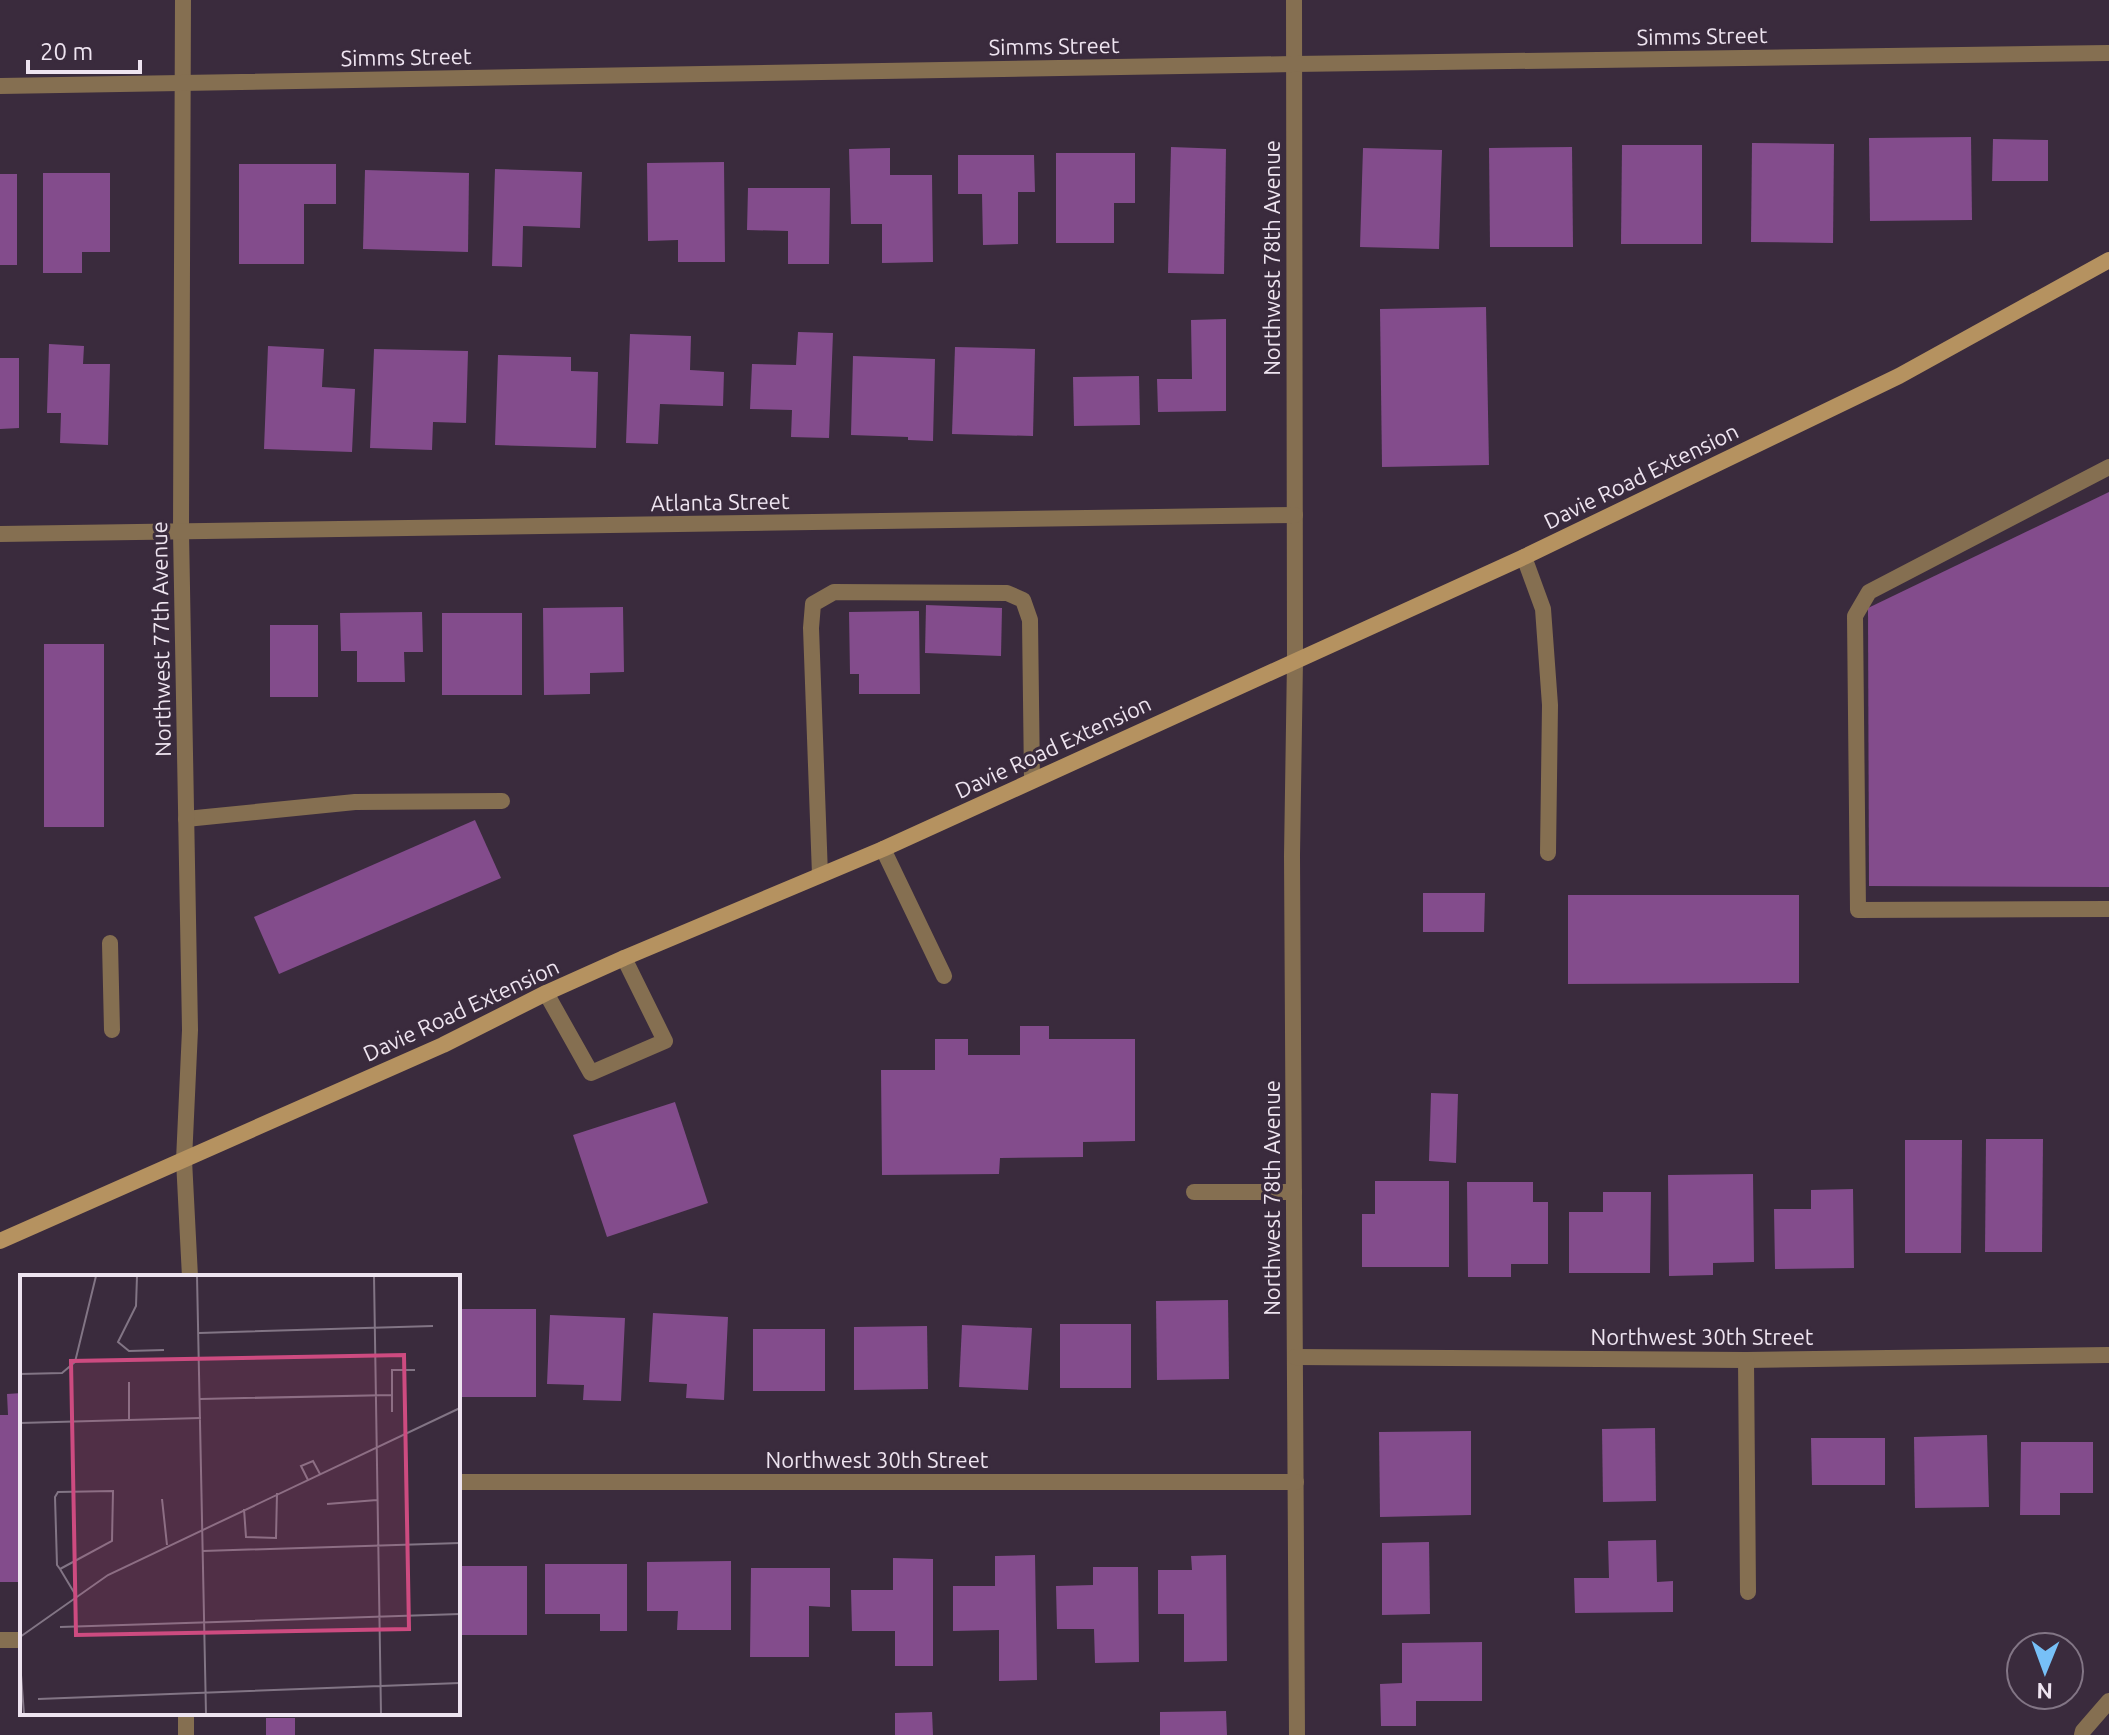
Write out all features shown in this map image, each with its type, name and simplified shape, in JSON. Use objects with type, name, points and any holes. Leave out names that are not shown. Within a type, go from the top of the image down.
[{"type":"main road","name":"Davie Road Extension","points":[[0,1241],[443,1045],[624,958],[883,849],[1524,557],[1899,376],[2109,261]]},
{"type":"street","name":"Northwest 77th Avenue","points":[[183,0],[181,532],[190,1030],[184,1160],[190,1275]]},
{"type":"street","name":"Northwest 78th Avenue","points":[[1294,0],[1295,515]]},
{"type":"street","name":"Simms Street","points":[[0,86],[2109,53]]},
{"type":"street","points":[[2109,467],[1869,592],[1855,616],[1858,910],[2109,909]]},
{"type":"street","name":"Atlanta Street","points":[[0,534],[1295,515]]},
{"type":"street","points":[[1295,515],[1295,660]]},
{"type":"street","points":[[1524,557],[1543,609],[1550,705],[1548,853]]},
{"type":"street","points":[[820,875],[811,628],[813,604],[834,592],[1007,593],[1023,600],[1030,620],[1032,780]]},
{"type":"street","name":"Northwest 78th Avenue","points":[[1295,660],[1292,856],[1297,1735]]},
{"type":"street","points":[[186,819],[355,802],[502,801]]},
{"type":"street","points":[[883,849],[944,976]]},
{"type":"street","points":[[110,943],[112,1030]]},
{"type":"street","points":[[546,993],[591,1073],[665,1041],[624,958]]},
{"type":"street","points":[[1194,1192],[1294,1192]]},
{"type":"street","name":"Northwest 30th Street","points":[[1295,1357],[1746,1360],[2109,1355]]},
{"type":"street","points":[[1746,1360],[1748,1592]]},
{"type":"street","name":"Northwest 30th Street","points":[[460,1482],[1296,1482]]},
{"type":"street","points":[[2082,1735],[2109,1701]]},
{"type":"building","points":[[1971,137],[1972,220],[1870,221],[1869,138]]},
{"type":"building","points":[[1993,139],[2048,140],[2048,181],[1992,181]]},
{"type":"building","points":[[1752,143],[1834,144],[1833,243],[1751,242]]},
{"type":"building","points":[[1622,145],[1702,145],[1702,244],[1621,244]]},
{"type":"building","points":[[1171,147],[1226,149],[1224,274],[1168,273]]},
{"type":"building","points":[[1572,147],[1573,247],[1490,247],[1489,148]]},
{"type":"building","points":[[890,148],[890,175],[932,175],[933,262],[882,263],[882,224],[851,224],[849,149]]},
{"type":"building","points":[[1363,148],[1442,150],[1439,249],[1360,247]]},
{"type":"building","points":[[1056,153],[1135,153],[1135,203],[1114,203],[1114,243],[1056,243]]},
{"type":"building","points":[[958,155],[1034,155],[1035,192],[1018,192],[1018,244],[983,245],[982,194],[958,194]]},
{"type":"building","points":[[724,162],[725,262],[678,262],[678,240],[648,241],[647,163]]},
{"type":"building","points":[[239,164],[336,164],[336,204],[304,204],[304,264],[239,264]]},
{"type":"building","points":[[495,169],[582,172],[580,228],[523,226],[522,267],[492,266]]},
{"type":"building","points":[[365,170],[469,173],[468,252],[363,249]]},
{"type":"building","points":[[43,173],[110,173],[110,252],[82,252],[82,273],[43,273]]},
{"type":"building","points":[[0,174],[17,174],[17,265],[0,265]]},
{"type":"building","points":[[748,188],[830,188],[829,264],[788,264],[788,231],[747,230]]},
{"type":"building","points":[[1486,307],[1489,465],[1382,467],[1380,309]]},
{"type":"building","points":[[1226,319],[1226,411],[1158,412],[1157,379],[1192,379],[1191,320]]},
{"type":"building","points":[[798,332],[833,333],[829,438],[791,437],[792,410],[750,409],[752,364],[796,365]]},
{"type":"building","points":[[630,334],[691,336],[690,370],[724,372],[723,406],[660,404],[658,444],[626,443]]},
{"type":"building","points":[[49,344],[84,346],[83,364],[110,364],[108,445],[60,443],[61,413],[47,413]]},
{"type":"building","points":[[268,346],[324,349],[322,387],[355,389],[352,452],[264,449]]},
{"type":"building","points":[[955,347],[1035,349],[1033,436],[952,434]]},
{"type":"building","points":[[374,349],[468,351],[466,423],[433,422],[432,450],[370,448]]},
{"type":"building","points":[[498,355],[571,357],[571,371],[598,372],[596,448],[495,445]]},
{"type":"building","points":[[853,356],[935,359],[933,441],[851,435]]},
{"type":"building","points":[[0,358],[19,358],[19,428],[0,429]]},
{"type":"building","points":[[1139,376],[1140,425],[1074,426],[1073,377]]},
{"type":"building","points":[[2109,492],[2109,887],[1869,886],[1868,608]]},
{"type":"building","points":[[926,605],[1002,608],[1001,656],[925,653]]},
{"type":"building","points":[[623,607],[624,672],[590,673],[590,694],[544,695],[543,608]]},
{"type":"building","points":[[919,611],[920,694],[859,694],[859,674],[850,674],[849,612]]},
{"type":"building","points":[[422,612],[423,652],[404,652],[405,682],[357,682],[357,651],[341,651],[340,613]]},
{"type":"building","points":[[442,613],[522,613],[522,695],[442,695]]},
{"type":"building","points":[[270,625],[318,625],[318,697],[270,697]]},
{"type":"building","points":[[44,644],[104,644],[104,827],[44,827]]},
{"type":"building","points":[[475,820],[501,878],[279,974],[254,917]]},
{"type":"building","points":[[1423,893],[1485,893],[1484,932],[1423,932]]},
{"type":"building","points":[[1568,895],[1799,895],[1799,983],[1568,984]]},
{"type":"building","points":[[1020,1026],[1049,1026],[1049,1039],[1135,1039],[1135,1141],[1083,1142],[1083,1157],[1000,1158],[999,1174],[882,1175],[881,1070],[935,1070],[935,1039],[968,1039],[968,1055],[1020,1055]]},
{"type":"building","points":[[1431,1093],[1458,1094],[1456,1163],[1429,1161]]},
{"type":"building","points":[[675,1102],[708,1203],[607,1237],[573,1135]]},
{"type":"building","points":[[1986,1139],[2043,1139],[2042,1252],[1985,1252]]},
{"type":"building","points":[[1905,1140],[1962,1140],[1961,1253],[1905,1253]]},
{"type":"building","points":[[1753,1174],[1754,1262],[1713,1263],[1713,1275],[1669,1276],[1668,1175]]},
{"type":"building","points":[[1375,1181],[1449,1181],[1449,1267],[1362,1267],[1362,1214],[1375,1214]]},
{"type":"building","points":[[1467,1182],[1533,1182],[1533,1202],[1548,1202],[1548,1264],[1511,1264],[1511,1277],[1468,1277]]},
{"type":"building","points":[[1853,1189],[1854,1268],[1775,1269],[1774,1209],[1811,1209],[1811,1190]]},
{"type":"building","points":[[1603,1192],[1651,1192],[1650,1273],[1569,1273],[1569,1212],[1603,1212]]},
{"type":"building","points":[[1228,1300],[1229,1379],[1157,1380],[1156,1301]]},
{"type":"building","points":[[460,1309],[536,1309],[536,1397],[460,1397]]},
{"type":"building","points":[[653,1313],[728,1317],[724,1400],[686,1398],[687,1384],[649,1382]]},
{"type":"building","points":[[550,1315],[625,1318],[621,1401],[583,1400],[584,1385],[547,1384]]},
{"type":"building","points":[[1060,1324],[1131,1324],[1131,1388],[1060,1388]]},
{"type":"building","points":[[962,1325],[1032,1328],[1028,1390],[959,1387]]},
{"type":"building","points":[[927,1326],[928,1389],[854,1390],[854,1327]]},
{"type":"building","points":[[753,1329],[825,1329],[825,1391],[753,1391]]},
{"type":"building","points":[[20,1393],[20,1582],[0,1582],[0,1415],[8,1415],[7,1394]]},
{"type":"building","points":[[1655,1428],[1656,1501],[1603,1502],[1602,1429]]},
{"type":"building","points":[[1471,1431],[1471,1515],[1380,1517],[1379,1432]]},
{"type":"building","points":[[1987,1435],[1989,1507],[1915,1508],[1914,1437]]},
{"type":"building","points":[[1811,1438],[1885,1438],[1885,1485],[1812,1485]]},
{"type":"building","points":[[2021,1442],[2093,1442],[2093,1493],[2060,1493],[2060,1515],[2020,1515]]},
{"type":"building","points":[[1656,1540],[1657,1582],[1673,1581],[1673,1612],[1575,1613],[1574,1578],[1609,1578],[1608,1541]]},
{"type":"building","points":[[1429,1542],[1430,1614],[1382,1615],[1382,1543]]},
{"type":"building","points":[[1035,1555],[1037,1680],[999,1681],[999,1630],[953,1631],[953,1586],[995,1586],[995,1556]]},
{"type":"building","points":[[1226,1555],[1227,1661],[1184,1662],[1184,1614],[1158,1614],[1158,1570],[1192,1570],[1191,1556]]},
{"type":"building","points":[[893,1558],[933,1559],[933,1666],[895,1666],[895,1631],[852,1631],[851,1590],[893,1590]]},
{"type":"building","points":[[731,1561],[731,1630],[677,1630],[678,1611],[647,1611],[647,1562]]},
{"type":"building","points":[[545,1564],[627,1564],[627,1631],[600,1631],[600,1614],[545,1614]]},
{"type":"building","points":[[460,1566],[527,1566],[527,1635],[460,1635]]},
{"type":"building","points":[[1093,1567],[1138,1567],[1139,1662],[1095,1663],[1094,1629],[1057,1629],[1056,1586],[1093,1585]]},
{"type":"building","points":[[751,1568],[830,1568],[830,1607],[809,1606],[809,1657],[750,1657]]},
{"type":"building","points":[[1482,1642],[1482,1701],[1416,1701],[1416,1726],[1381,1726],[1380,1684],[1402,1683],[1402,1643]]},
{"type":"building","points":[[1226,1711],[1227,1735],[1160,1735],[1160,1712]]},
{"type":"building","points":[[932,1712],[933,1735],[895,1735],[895,1713]]},
{"type":"building","points":[[266,1718],[295,1718],[295,1735],[266,1735]]}]
